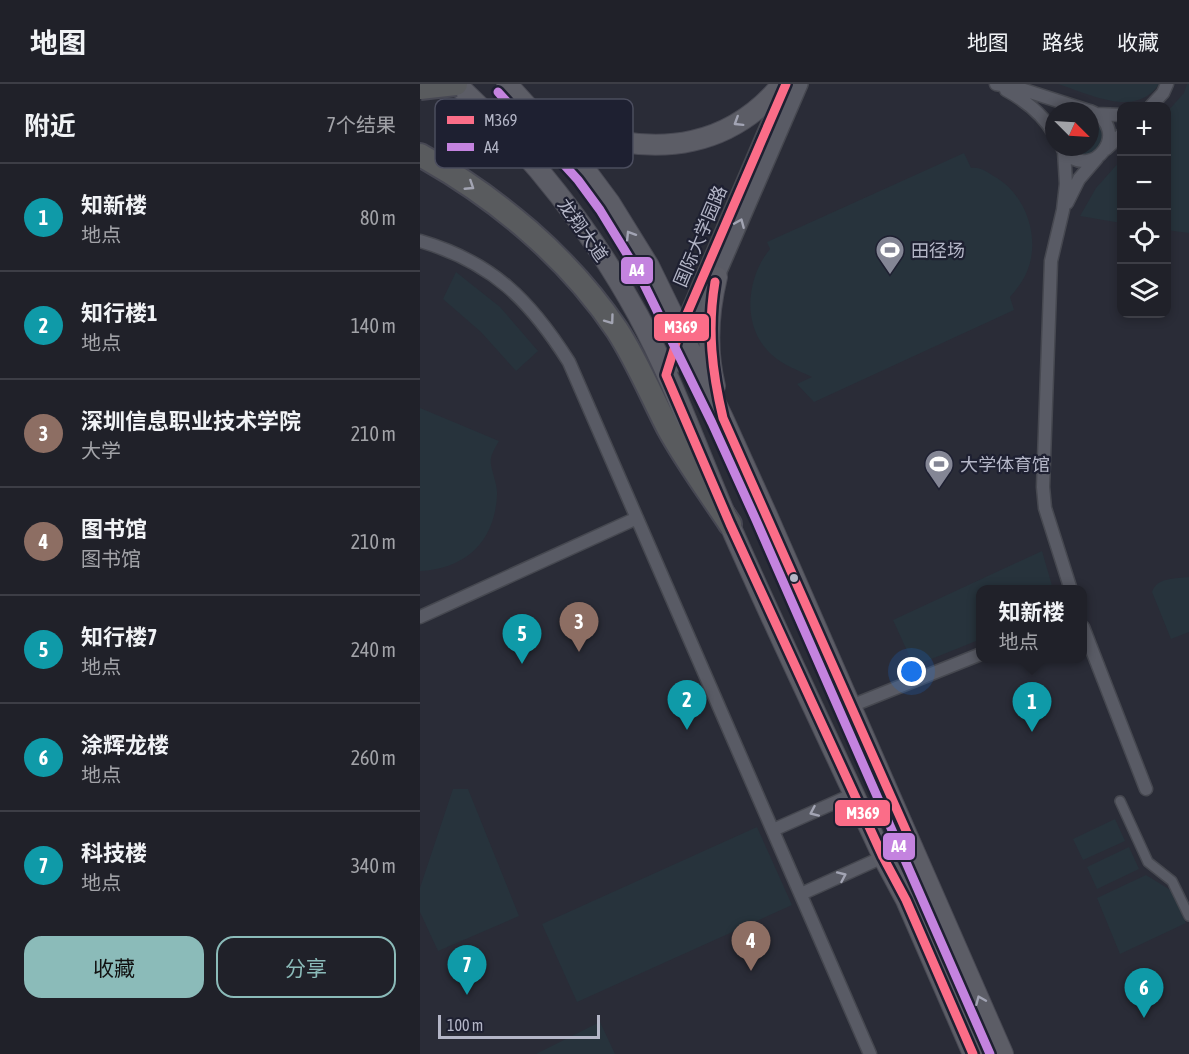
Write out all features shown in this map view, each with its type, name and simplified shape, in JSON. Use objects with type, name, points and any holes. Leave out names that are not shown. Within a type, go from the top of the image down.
[{"type":"highway","points":[[420,88],[456,84]]},
{"type":"highway","points":[[420,155],[435,164]]},
{"type":"highway","points":[[441,168],[477,190],[509,214],[582,285],[602,309],[627,346],[669,429],[730,524]]},
{"type":"main road","name":"龙翔大道","points":[[456,84],[471,99]]},
{"type":"main road","name":"龙翔大道","points":[[507,84],[520,99]]},
{"type":"main road","points":[[633,144],[665,146],[700,140],[732,126],[784,84]]},
{"type":"main road","name":"龙翔大道","points":[[537,168],[586,232],[639,317],[730,524],[883,857],[906,900],[974,1054]]},
{"type":"main road","name":"龙翔大道","points":[[581,168],[609,203],[649,266],[723,418],[1003,1054]]},
{"type":"main road","points":[[717,277],[709,317],[709,354],[723,418]]},
{"type":"street","name":"国际大学园路","points":[[684,337],[784,84]]},
{"type":"street","name":"国际大学园路","points":[[666,375],[717,277],[800,84]]},
{"type":"street","points":[[993,84],[1018,88],[1060,102]]},
{"type":"street","points":[[993,84],[1032,107],[1045,120]]},
{"type":"street","points":[[1149,102],[1165,88]]},
{"type":"street","points":[[1154,102],[1165,88]]},
{"type":"street","points":[[1099,113],[1117,115]]},
{"type":"street","points":[[1099,119],[1107,126],[1108,142],[1099,154]]},
{"type":"street","points":[[1063,210],[1080,179],[1117,139]]},
{"type":"street","points":[[1064,156],[1066,184],[1063,210],[1051,261],[1043,487],[1046,508],[1069,585]]},
{"type":"street","points":[[1071,156],[1076,160],[1084,161],[1095,156]]},
{"type":"street","points":[[420,241],[468,259],[492,274],[532,309],[551,333],[569,362],[870,1054]]},
{"type":"street","points":[[420,617],[637,518]]},
{"type":"street","points":[[1087,637],[1146,789]]},
{"type":"street","points":[[851,705],[976,656]]},
{"type":"street","points":[[773,830],[854,794]]},
{"type":"street","points":[[1120,801],[1148,862],[1172,881],[1189,916]]},
{"type":"street","points":[[801,894],[883,857]]},
{"type":"shaded area","points":[[1058,84],[1159,84],[1149,94],[1138,100],[1125,102],[1098,98]]},
{"type":"shaded area","points":[[1189,84],[1189,233],[1171,231],[1171,108]]},
{"type":"shaded area","points":[[1099,125],[1101,128],[1102,140],[1099,146]]},
{"type":"shaded area","name":"田径场","points":[[964,153],[971,168],[984,170],[1016,195],[1028,218],[1032,244],[1031,257],[1024,277],[1010,297],[1014,310],[814,402],[797,384],[812,377],[786,365],[772,355],[762,344],[755,331],[750,303],[752,288],[762,261],[770,249],[767,242]]},
{"type":"shaded area","points":[[1117,164],[1117,222],[1080,216],[1096,188]]},
{"type":"shaded area","points":[[456,272],[500,307],[538,351],[516,371],[481,332],[443,299]]},
{"type":"shaded area","points":[[420,408],[499,441],[492,454],[491,462],[497,490],[495,511],[484,539],[475,550],[451,565],[420,571]]},
{"type":"shaded area","points":[[1042,551],[1052,585],[976,585],[976,641],[914,666],[893,620]]},
{"type":"shaded area","points":[[1189,577],[1189,632],[1171,639],[1152,592],[1154,587],[1162,581]]},
{"type":"shaded area","points":[[453,789],[468,789],[519,916],[438,951],[420,912],[420,888]]},
{"type":"shaded area","points":[[1115,819],[1125,841],[1083,860],[1073,839]]},
{"type":"shaded area","points":[[757,827],[792,905],[577,1002],[542,924]]},
{"type":"shaded area","points":[[1129,847],[1139,869],[1097,889],[1087,867]]},
{"type":"shaded area","points":[[1146,875],[1172,891],[1186,923],[1120,954],[1097,898]]},
{"type":"shaded area","points":[[600,1022],[615,1054],[536,1054]]},
{"type":"transit line","name":"M369","points":[[786,84],[680,330],[666,375],[730,524],[883,857],[906,900],[973,1054]]},
{"type":"transit line","name":"A4","points":[[498,92],[504,99]]},
{"type":"transit line","name":"A4","points":[[567,168],[600,210],[638,272],[712,423],[990,1054]]},
{"type":"transit line","name":"M369","points":[[715,282],[711,334],[716,384],[723,418],[908,835]]},
{"type":"place","name":"田径场","points":[[890,276]]},
{"type":"place","name":"大学体育馆","points":[[939,490]]},
{"type":"place","name":"深圳信息职业技术学院","points":[[579,652]]},
{"type":"place","name":"知行楼7","points":[[522,664]]},
{"type":"place","name":"知行楼1","points":[[687,730]]},
{"type":"place","name":"知新楼","points":[[1032,732]]},
{"type":"place","name":"图书馆","points":[[751,971]]},
{"type":"place","name":"科技楼","points":[[467,995]]},
{"type":"place","name":"涂辉龙楼","points":[[1144,1018]]}]
